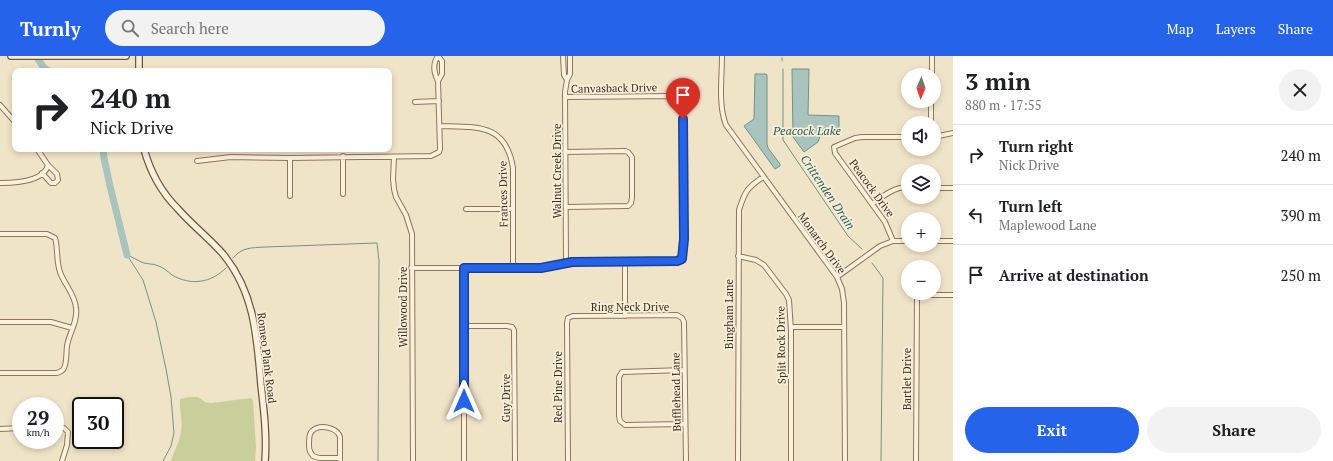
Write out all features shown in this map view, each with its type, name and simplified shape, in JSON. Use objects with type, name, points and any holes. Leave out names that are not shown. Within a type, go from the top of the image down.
[{"type":"main road","points":[[11,56],[126,56]]},
{"type":"main road","points":[[139,56],[139,68]]},
{"type":"main road","name":"Romeo Plank Road","points":[[145,152],[150,167],[168,198],[223,255],[240,280],[245,292],[253,317],[257,340],[265,425],[265,461]]},
{"type":"street","points":[[197,161],[231,157],[290,158],[344,156],[431,156],[439,152],[440,149],[438,81],[434,74],[434,61],[438,56],[442,61],[442,74],[438,81]]},
{"type":"street","name":"Walnut Creek Drive","points":[[563,56],[564,75],[567,80]]},
{"type":"street","name":"Walnut Creek Drive","points":[[566,263],[565,97],[567,80],[570,74],[570,56]]},
{"type":"street","name":"Monarch Drive","points":[[722,56],[722,104],[723,118],[726,125],[838,277],[842,289],[844,303],[845,461]]},
{"type":"street","points":[[932,56],[932,68]]},
{"type":"street","name":"Canvasback Drive","points":[[565,97],[674,96],[681,99],[683,104],[684,257],[680,260],[625,261]]},
{"type":"street","points":[[415,102],[439,101]]},
{"type":"street","points":[[0,105],[12,119]]},
{"type":"street","name":"Frances Drive","points":[[440,126],[475,127],[484,129],[493,132],[507,146],[511,156],[513,168],[513,268]]},
{"type":"street","points":[[941,135],[953,133]]},
{"type":"street","name":"Peacock Drive","points":[[893,242],[885,222],[835,153],[834,147],[855,138],[901,137]]},
{"type":"street","points":[[39,152],[48,165],[57,174],[58,180],[55,183],[51,183],[42,173]]},
{"type":"street","points":[[565,152],[628,152],[632,157],[632,198],[631,203],[628,206],[566,207]]},
{"type":"street","points":[[343,194],[344,156]]},
{"type":"street","name":"Willowood Drive","points":[[394,157],[393,179],[396,197],[406,215],[412,234],[412,461]]},
{"type":"street","points":[[290,158],[290,196]]},
{"type":"street","points":[[0,183],[23,182],[42,173],[46,170],[48,165]]},
{"type":"street","name":"Bingham Lane","points":[[738,461],[739,210],[743,198],[750,186],[763,177]]},
{"type":"street","points":[[872,204],[886,193],[901,188]]},
{"type":"street","points":[[941,188],[953,188]]},
{"type":"street","points":[[466,209],[513,209]]},
{"type":"street","points":[[0,234],[47,234],[55,238],[59,271],[76,304],[76,316],[67,343],[65,365],[63,369],[57,373],[0,373]]},
{"type":"street","points":[[838,277],[880,246],[901,241]]},
{"type":"street","points":[[941,241],[953,241]]},
{"type":"street","name":"Split Rock Drive","points":[[738,256],[756,260],[764,266],[786,294],[790,308],[791,461]]},
{"type":"street","points":[[411,268],[541,268],[566,263],[625,261],[625,316]]},
{"type":"street","points":[[464,268],[464,461]]},
{"type":"street","name":"Bartlet Drive","points":[[916,461],[917,298],[924,295],[953,295]]},
{"type":"street","name":"Ring Neck Drive","points":[[573,316],[677,315],[682,318],[684,322]]},
{"type":"street","name":"Red Pine Drive","points":[[568,461],[567,323],[568,318],[573,316]]},
{"type":"street","points":[[0,322],[51,322],[72,328]]},
{"type":"street","name":"Bufflehead Lane","points":[[684,322],[686,461]]},
{"type":"street","name":"Guy Drive","points":[[464,326],[507,326],[512,327],[515,334],[515,461]]},
{"type":"street","points":[[791,328],[844,327]]},
{"type":"street","points":[[684,370],[630,370],[622,372],[619,377],[619,419],[621,423],[628,425],[685,424]]},
{"type":"street","points":[[0,429],[12,428]]},
{"type":"street","points":[[62,461],[68,438],[67,430],[64,428]]},
{"type":"street","points":[[320,428],[333,429],[338,432],[340,435],[340,460],[316,458],[311,454],[309,450],[309,438],[312,431],[320,428]]},
{"type":"green space","points":[[198,397],[205,402],[211,403],[251,398],[253,400],[256,447],[255,461],[171,461],[181,431],[182,423],[180,399]]},
{"type":"water","name":"Peacock Lake","points":[[792,69],[809,69],[808,115],[839,116],[839,130],[822,131],[818,142],[804,152],[793,137]]},
{"type":"water","points":[[755,74],[767,75],[767,144],[768,148],[780,164],[780,166],[775,169],[744,126],[754,119]]},
{"type":"waterway","points":[[36,56],[44,68]]},
{"type":"waterway","name":"Crittenden Drain","points":[[783,69],[783,140],[848,236],[862,249]]},
{"type":"waterway","points":[[103,152],[127,255]]},
{"type":"waterway","points":[[233,258],[236,254],[243,250],[251,248],[377,243],[379,261],[378,461]]},
{"type":"waterway","points":[[127,255],[143,280],[156,322],[171,397],[174,433],[171,446],[163,461]]},
{"type":"waterway","points":[[127,255],[144,263],[165,269],[172,275],[186,281],[193,282],[207,280],[214,277],[226,268]]},
{"type":"waterway","name":"Crittenden Drain","points":[[872,263],[883,278],[881,461]]},
{"type":"route","points":[[464,401],[464,268],[541,268],[572,262],[677,261],[684,257],[683,119]]}]
